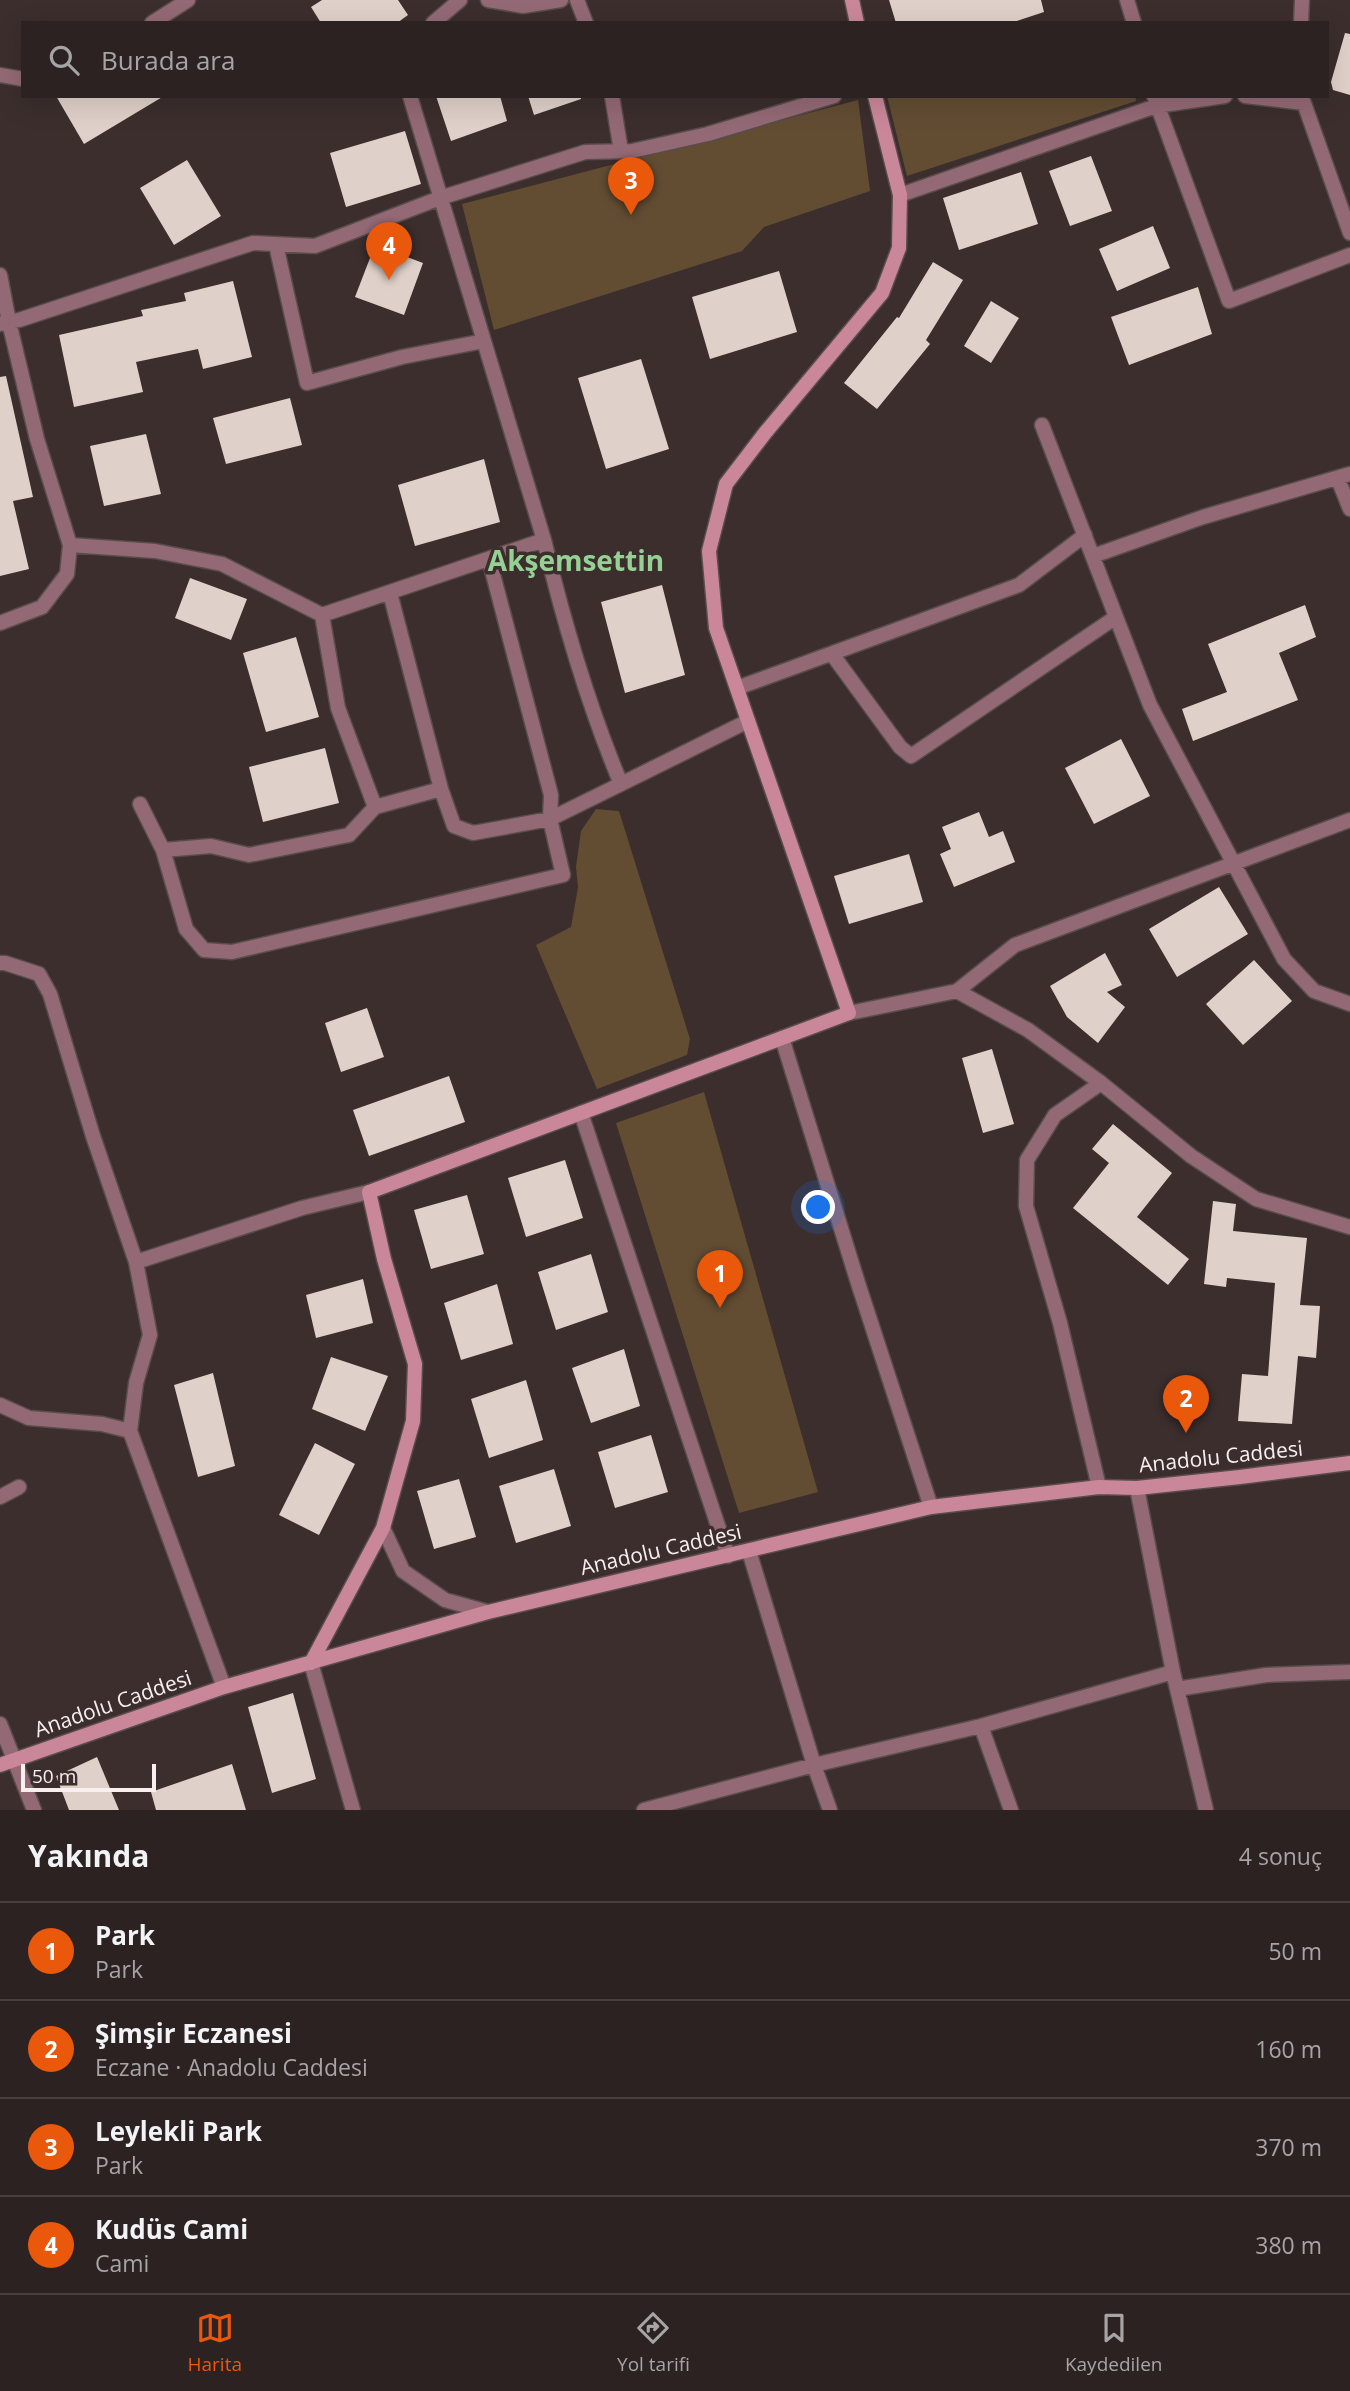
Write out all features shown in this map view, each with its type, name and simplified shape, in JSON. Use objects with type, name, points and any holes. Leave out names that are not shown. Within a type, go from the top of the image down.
[{"type":"street","points":[[155,21],[188,0]]},
{"type":"street","points":[[435,21],[460,0]]},
{"type":"street","points":[[488,0],[523,6],[561,0]]},
{"type":"street","points":[[577,0],[585,21]]},
{"type":"street","points":[[852,0],[857,21]]},
{"type":"street","points":[[1127,0],[1132,21]]},
{"type":"street","points":[[1301,21],[1302,0]]},
{"type":"street","points":[[0,75],[21,79]]},
{"type":"street","points":[[411,98],[544,540],[563,618],[604,742],[621,784]]},
{"type":"street","points":[[612,98],[621,151]]},
{"type":"street","points":[[4,323],[253,243],[315,246],[440,198],[585,152],[632,151],[708,134],[827,98]]},
{"type":"street","points":[[849,1013],[716,628],[709,551],[726,484],[882,293],[899,248],[900,195],[876,98]]},
{"type":"street","points":[[900,195],[1155,101],[1197,98]]},
{"type":"street","points":[[1274,98],[1303,100],[1350,233]]},
{"type":"street","points":[[1155,101],[1229,301],[1350,255]]},
{"type":"street","points":[[276,245],[307,383],[402,357],[484,341]]},
{"type":"street","points":[[0,275],[4,323],[70,545],[67,574],[43,607],[0,623]]},
{"type":"street","points":[[1042,425],[1150,705],[1284,959],[1314,991],[1350,1004]]},
{"type":"street","points":[[1093,556],[1203,517],[1344,477],[1350,509]]},
{"type":"street","points":[[737,688],[1019,586],[1085,535]]},
{"type":"street","points":[[70,545],[155,551],[222,564],[322,615],[544,540]]},
{"type":"street","points":[[140,804],[163,850],[186,929],[204,950],[232,952],[563,875],[550,818],[551,795],[489,559]]},
{"type":"street","points":[[390,593],[441,789],[454,826],[473,833],[550,818],[748,721]]},
{"type":"street","points":[[322,615],[338,708],[375,807]]},
{"type":"street","points":[[832,654],[900,747],[911,756],[1116,617]]},
{"type":"street","points":[[163,850],[211,846],[249,855],[349,835],[375,807],[441,789]]},
{"type":"street","points":[[136,1262],[302,1208],[369,1192],[849,1013],[957,991],[1015,945],[1350,820]]},
{"type":"street","points":[[0,963],[5,962],[40,974],[50,994],[93,1136],[136,1262],[150,1335],[136,1383],[130,1431],[224,1687]]},
{"type":"street","points":[[957,991],[1028,1030],[1101,1083],[1191,1156],[1256,1199],[1350,1227]]},
{"type":"street","points":[[782,1038],[931,1507]]},
{"type":"street","points":[[1099,1487],[1059,1324],[1026,1206],[1027,1160],[1055,1115],[1101,1083]]},
{"type":"street","points":[[581,1113],[728,1556]]},
{"type":"street","points":[[353,1810],[311,1663],[383,1528],[413,1421],[415,1364],[384,1259],[369,1192]]},
{"type":"street","points":[[0,1405],[29,1418],[102,1424],[130,1431]]},
{"type":"street","name":"Anadolu Caddesi","points":[[7,1763],[224,1687],[488,1612],[931,1507],[1099,1487],[1137,1488],[1350,1464]]},
{"type":"street","points":[[0,1497],[19,1486]]},
{"type":"street","points":[[1137,1488],[1173,1672],[1206,1810]]},
{"type":"street","points":[[383,1528],[403,1570],[445,1600],[488,1612]]},
{"type":"street","points":[[749,1551],[830,1810]]},
{"type":"street","points":[[644,1810],[814,1765],[981,1726],[1173,1672]]},
{"type":"street","points":[[1177,1689],[1266,1675],[1350,1672]]},
{"type":"street","points":[[0,1724],[7,1763],[34,1810]]},
{"type":"street","points":[[981,1726],[1011,1810]]},
{"type":"shaded area","points":[[888,98],[1135,98],[1136,101],[907,176]]},
{"type":"shaded area","points":[[858,100],[870,191],[764,227],[742,251],[494,330],[462,204]]},
{"type":"shaded area","points":[[596,809],[619,811],[690,1039],[687,1055],[597,1089],[536,945],[571,927],[578,887],[576,867],[581,831]]},
{"type":"shaded area","points":[[704,1092],[818,1492],[739,1513],[616,1123]]},
{"type":"building","points":[[322,0],[398,0],[408,15],[400,21],[320,21],[311,7]]},
{"type":"building","points":[[889,0],[1041,0],[1044,12],[1017,21],[895,21]]},
{"type":"building","points":[[1345,33],[1350,34],[1350,95],[1333,90],[1331,82]]},
{"type":"building","points":[[57,98],[161,98],[84,144]]},
{"type":"building","points":[[437,98],[501,98],[507,121],[451,141]]},
{"type":"building","points":[[529,98],[581,98],[581,99],[534,115]]},
{"type":"building","points":[[405,131],[421,184],[346,207],[330,153]]},
{"type":"building","points":[[1091,156],[1112,211],[1070,226],[1049,171]]},
{"type":"building","points":[[187,160],[221,216],[174,245],[140,188]]},
{"type":"building","points":[[1021,172],[1038,224],[959,250],[943,198]]},
{"type":"building","points":[[1153,226],[1170,268],[1117,291],[1099,249]]},
{"type":"building","points":[[375,245],[423,263],[404,315],[355,297]]},
{"type":"building","points":[[933,262],[963,280],[926,340],[930,344],[877,409],[844,383],[897,317],[899,318]]},
{"type":"building","points":[[779,271],[797,332],[710,359],[692,297]]},
{"type":"building","points":[[233,281],[252,357],[203,369],[198,349],[136,362],[143,392],[74,407],[59,335],[143,316],[141,310],[186,301],[184,293]]},
{"type":"building","points":[[1198,287],[1212,334],[1129,365],[1111,317]]},
{"type":"building","points":[[991,301],[1019,318],[991,363],[964,346]]},
{"type":"building","points":[[641,359],[669,449],[606,469],[578,378]]},
{"type":"building","points":[[6,376],[33,497],[13,501],[29,569],[0,576],[0,377]]},
{"type":"building","points":[[290,398],[302,445],[226,464],[213,418]]},
{"type":"building","points":[[146,434],[161,494],[104,506],[90,446]]},
{"type":"building","points":[[484,459],[500,522],[415,546],[398,485]]},
{"type":"building","points":[[190,578],[247,599],[231,640],[175,618]]},
{"type":"building","points":[[662,585],[685,675],[625,693],[601,602]]},
{"type":"building","points":[[1305,605],[1316,637],[1279,653],[1298,700],[1193,741],[1182,709],[1227,692],[1208,644]]},
{"type":"building","points":[[296,637],[319,717],[266,732],[243,653]]},
{"type":"building","points":[[1121,739],[1150,796],[1094,824],[1065,768]]},
{"type":"building","points":[[325,748],[339,803],[263,822],[249,767]]},
{"type":"building","points":[[979,812],[989,837],[1003,831],[1015,862],[954,887],[940,854],[951,849],[942,827]]},
{"type":"building","points":[[909,854],[923,902],[849,924],[834,876]]},
{"type":"building","points":[[1219,887],[1248,934],[1177,977],[1149,929]]},
{"type":"building","points":[[1105,953],[1122,985],[1107,992],[1125,1007],[1098,1043],[1067,1017],[1050,986]]},
{"type":"building","points":[[1254,960],[1292,1001],[1243,1045],[1206,1004]]},
{"type":"building","points":[[367,1008],[384,1057],[341,1072],[325,1023]]},
{"type":"building","points":[[992,1049],[1014,1124],[983,1133],[962,1058]]},
{"type":"building","points":[[449,1076],[465,1122],[369,1156],[353,1110]]},
{"type":"building","points":[[1113,1124],[1172,1173],[1137,1217],[1189,1259],[1168,1285],[1073,1208],[1109,1163],[1092,1149]]},
{"type":"building","points":[[565,1160],[583,1218],[526,1237],[508,1178]]},
{"type":"building","points":[[467,1195],[484,1254],[431,1269],[414,1210]]},
{"type":"building","points":[[1213,1201],[1236,1204],[1233,1231],[1307,1238],[1300,1305],[1320,1306],[1316,1358],[1298,1356],[1292,1424],[1238,1421],[1242,1374],[1268,1376],[1275,1283],[1227,1278],[1226,1287],[1204,1284]]},
{"type":"building","points":[[591,1254],[608,1312],[556,1330],[538,1272]]},
{"type":"building","points":[[363,1279],[373,1323],[316,1338],[306,1295]]},
{"type":"building","points":[[497,1284],[513,1344],[461,1360],[444,1303]]},
{"type":"building","points":[[624,1349],[640,1406],[591,1423],[572,1368]]},
{"type":"building","points":[[331,1357],[388,1376],[365,1431],[312,1409]]},
{"type":"building","points":[[213,1373],[235,1466],[198,1477],[174,1385]]},
{"type":"building","points":[[526,1380],[543,1440],[489,1458],[471,1399]]},
{"type":"building","points":[[651,1435],[668,1492],[615,1508],[598,1452]]},
{"type":"building","points":[[315,1443],[355,1464],[319,1535],[279,1515]]},
{"type":"building","points":[[554,1469],[571,1526],[516,1543],[499,1486]]},
{"type":"building","points":[[459,1479],[476,1537],[434,1549],[417,1491]]},
{"type":"building","points":[[293,1693],[316,1779],[272,1793],[248,1707]]},
{"type":"building","points":[[97,1757],[119,1810],[69,1810],[56,1776]]},
{"type":"building","points":[[232,1764],[246,1810],[156,1810],[151,1792]]},
{"type":"place","name":"Leylekli Park","points":[[631,215]]},
{"type":"place","name":"Kudüs Cami","points":[[389,280]]},
{"type":"place","name":"Park","points":[[720,1308]]},
{"type":"place","name":"Şimşir Eczanesi","points":[[1186,1433]]},
{"type":"district","name":"Akşemsettin","points":[[576,561]]}]
